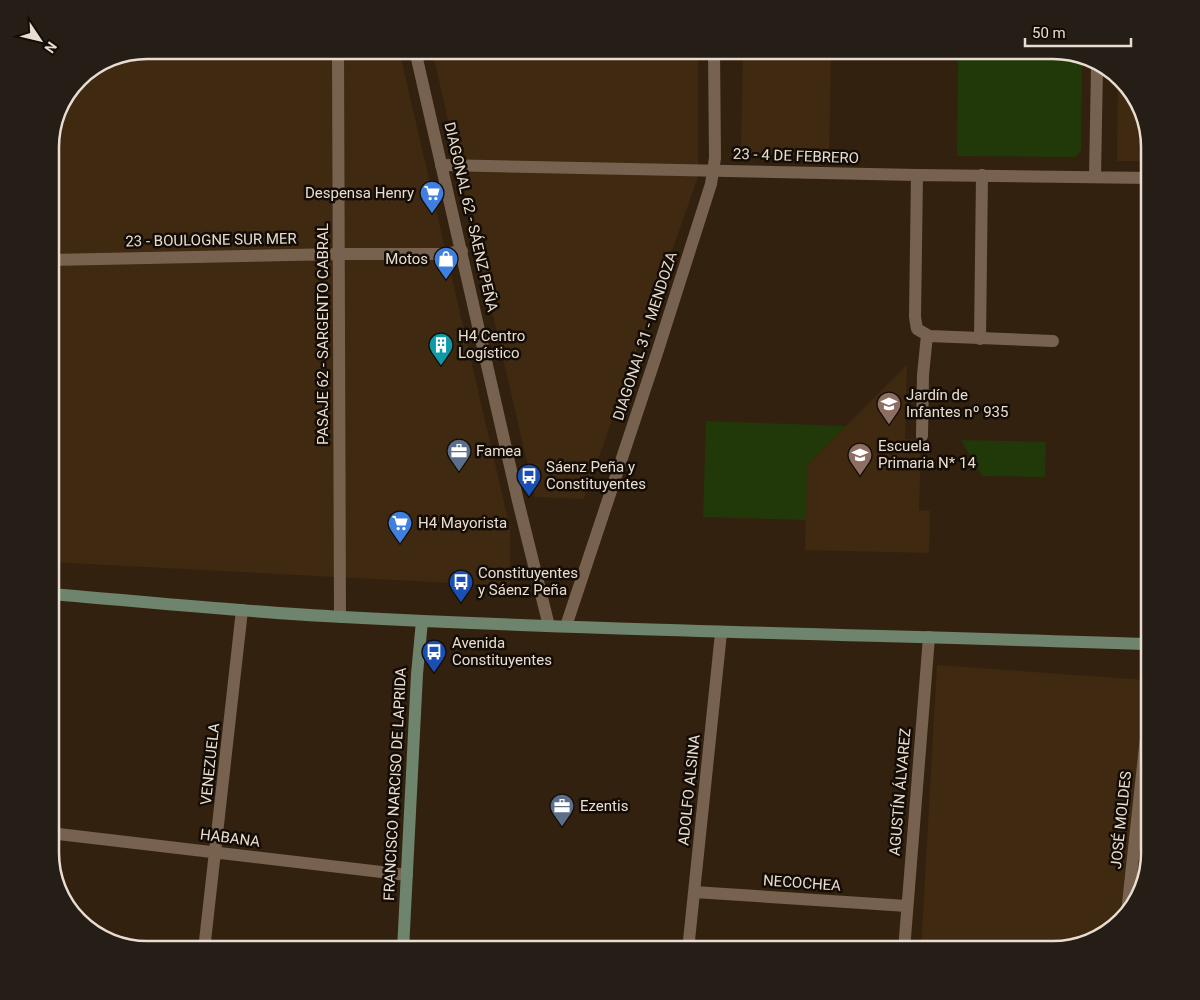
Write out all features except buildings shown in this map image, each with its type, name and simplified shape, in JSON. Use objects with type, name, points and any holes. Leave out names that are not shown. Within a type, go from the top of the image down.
[{"type":"main road","points":[[59,595],[242,610],[422,621],[721,633],[1141,644]]},
{"type":"main road","name":"FRANCISCO NARCISO DE LAPRIDA","points":[[403,941],[417,674],[422,621]]},
{"type":"street","name":"PASAJE 62 - SARGENTO CABRAL","points":[[338,59],[340,617]]},
{"type":"street","name":"DIAGONAL 62 - SÁENZ PEÑA","points":[[417,59],[516,491],[549,626]]},
{"type":"street","name":"DIAGONAL 31 - MENDOZA","points":[[566,626],[657,353],[715,170],[714,59]]},
{"type":"street","points":[[1095,177],[1097,71]]},
{"type":"street","name":"23 - 4 DE FEBRERO","points":[[441,165],[1141,178]]},
{"type":"street","points":[[917,175],[914,317],[917,329],[927,335],[1053,341]]},
{"type":"street","points":[[980,339],[982,176]]},
{"type":"street","name":"23 - BOULOGNE SUR MER","points":[[59,260],[339,254],[444,254],[462,251]]},
{"type":"street","points":[[922,436],[923,375],[927,335]]},
{"type":"street","name":"VENEZUELA","points":[[205,941],[242,610]]},
{"type":"street","name":"ADOLFO ALSINA","points":[[689,941],[721,633]]},
{"type":"street","name":"AGUSTÍN ÁLVAREZ","points":[[905,941],[929,637]]},
{"type":"street","name":"JOSÉ MOLDES","points":[[1130,896],[1141,787]]},
{"type":"street","name":"HABANA","points":[[59,834],[407,875]]},
{"type":"street","name":"NECOCHEA","points":[[694,892],[907,906]]},
{"type":"shaded area","points":[[147,59],[401,59],[510,528],[510,586],[59,562],[59,141],[65,113],[77,93],[89,81],[119,63]]},
{"type":"shaded area","points":[[434,59],[698,59],[698,177],[584,499],[535,497]]},
{"type":"shaded area","points":[[743,59],[831,59],[829,154],[748,157],[741,150]]},
{"type":"shaded area","points":[[1118,88],[1123,93],[1137,119],[1140,130],[1141,161],[1117,161]]},
{"type":"shaded area","points":[[907,365],[905,439],[921,440],[919,510],[930,511],[929,553],[805,550],[807,465]]},
{"type":"shaded area","points":[[937,665],[1141,680],[1141,728],[1122,908],[1107,923],[1087,935],[1070,940],[922,941]]},
{"type":"green space","points":[[958,59],[1059,59],[1082,63],[1081,150],[1076,157],[957,156]]},
{"type":"green space","points":[[706,421],[846,426],[807,465],[806,520],[703,517]]},
{"type":"green space","points":[[961,440],[1046,442],[1045,477],[982,476]]},
{"type":"place","name":"Despensa Henry","points":[[432,214]]},
{"type":"place","name":"Motos","points":[[446,280]]},
{"type":"place","name":"H4 Centro Logístico","points":[[441,366]]},
{"type":"place","name":"Jardín de Infantes nº 935","points":[[889,425]]},
{"type":"place","name":"Famea","points":[[459,472]]},
{"type":"place","name":"Escuela Primaria N* 14","points":[[860,476]]},
{"type":"place","name":"Sáenz Peña y Constituyentes","points":[[529,497]]},
{"type":"place","name":"H4 Mayorista","points":[[400,544]]},
{"type":"place","name":"Constituyentes y Sáenz Peña","points":[[461,603]]},
{"type":"place","name":"Avenida Constituyentes","points":[[434,673]]},
{"type":"place","name":"Ezentis","points":[[562,827]]}]
